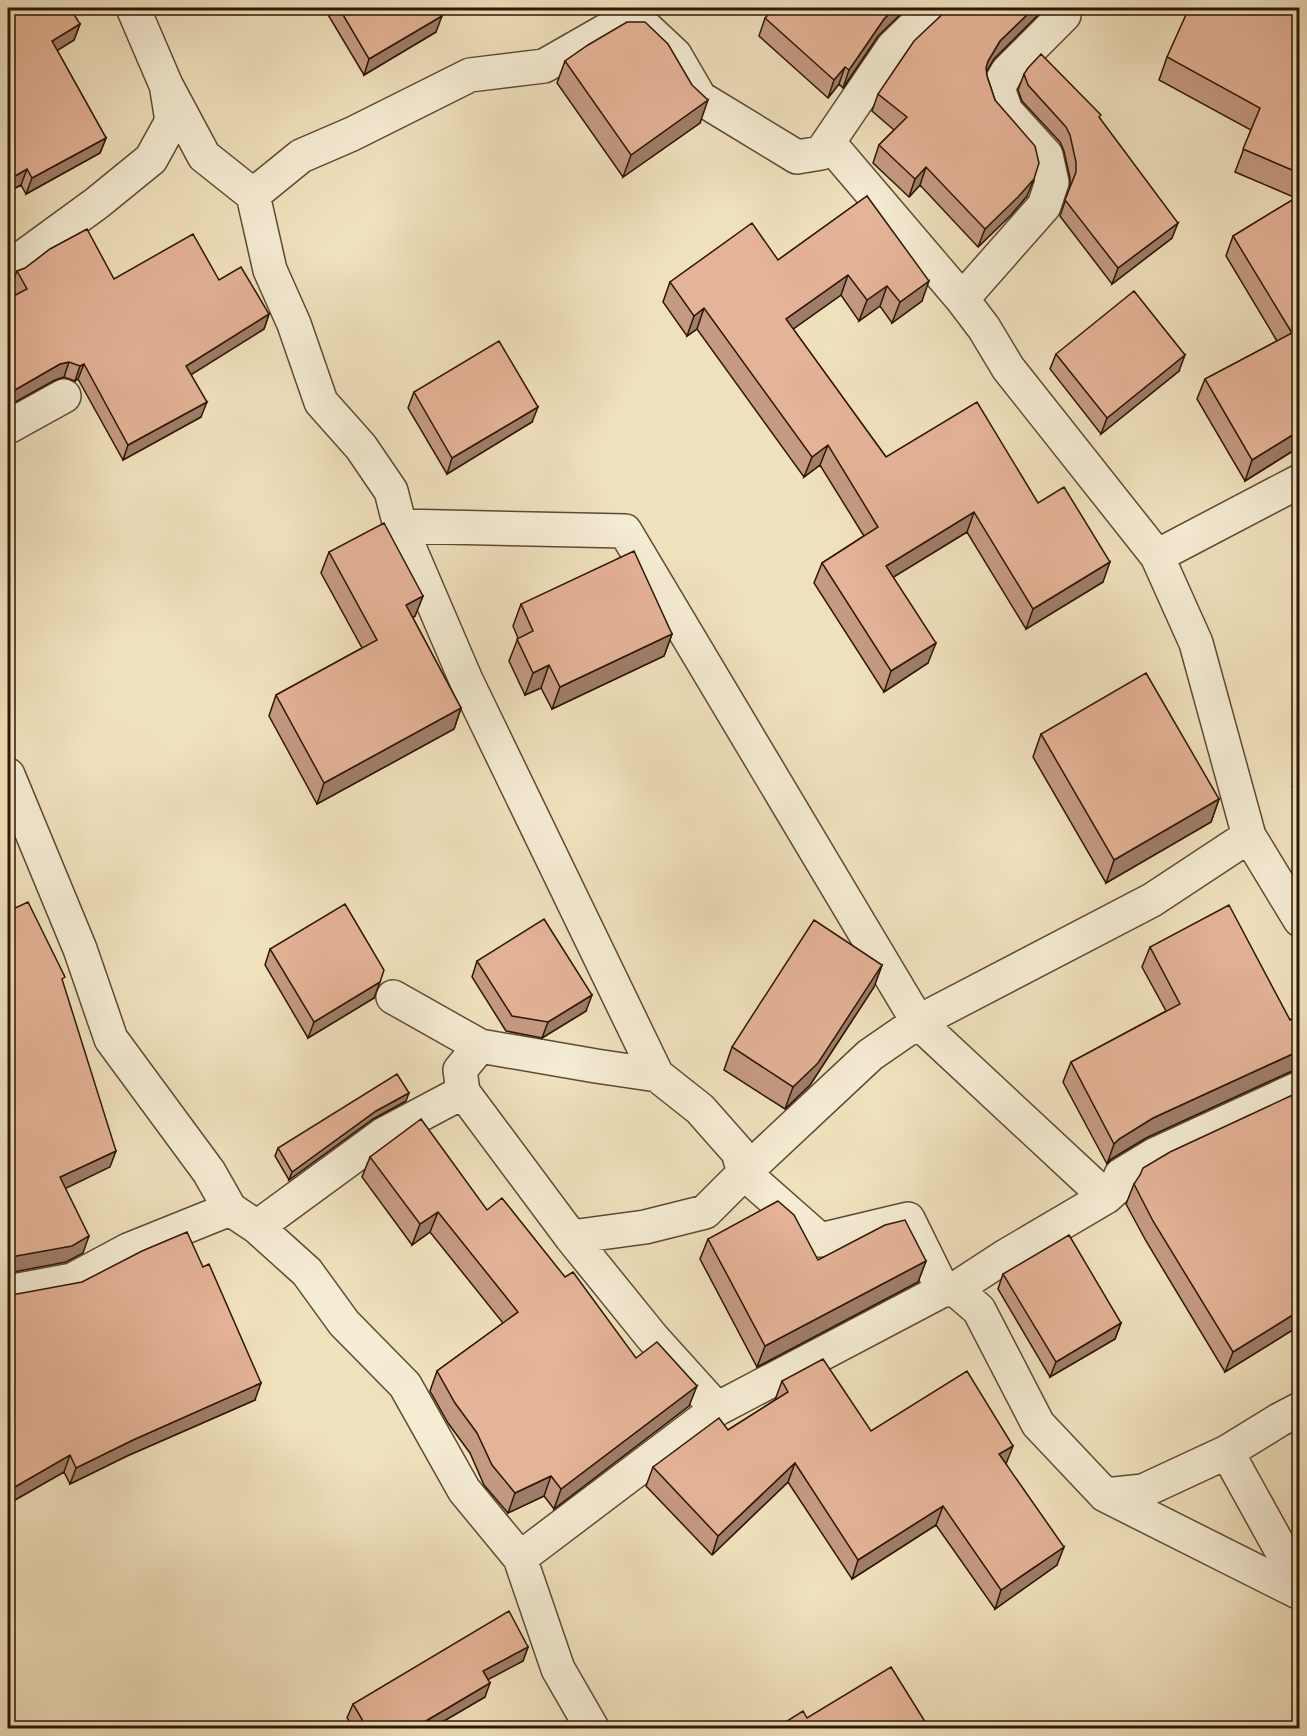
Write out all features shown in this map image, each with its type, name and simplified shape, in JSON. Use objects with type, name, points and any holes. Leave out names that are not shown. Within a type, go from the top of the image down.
[{"type":"street","points":[[133,8],[166,85],[204,156],[253,195],[270,270],[294,324],[321,402],[361,447],[391,491],[400,526],[466,680],[657,1075],[700,1109],[738,1152],[744,1173],[820,1240],[908,1219],[949,1289],[979,1310],[1038,1424],[1105,1495],[1299,1593]]},
{"type":"street","points":[[253,195],[301,156],[352,134],[470,75],[544,66],[614,26],[644,26],[675,55],[700,98],[797,158],[821,153],[893,47],[933,8]]},
{"type":"street","points":[[962,299],[1044,206],[1052,182],[1046,155],[1006,111],[998,88],[1007,72],[1064,15],[1064,8]]},
{"type":"street","points":[[8,268],[97,203],[151,159],[172,121],[166,85]]},
{"type":"street","points":[[829,143],[962,299],[984,328],[1008,368],[1157,556],[1196,644],[1249,836],[1299,920]]},
{"type":"street","points":[[8,427],[64,396]]},
{"type":"street","points":[[1157,556],[1299,481]]},
{"type":"street","points":[[400,526],[625,531],[918,1023],[1106,1197]]},
{"type":"street","points":[[8,775],[80,949],[111,1039],[209,1172],[230,1209],[257,1227],[307,1272],[344,1323],[405,1385],[464,1490],[520,1558],[558,1669],[592,1728]]},
{"type":"street","points":[[571,1236],[645,1227],[705,1212],[870,1055],[918,1023],[1152,900],[1249,836]]},
{"type":"street","points":[[393,997],[480,1046],[657,1075]]},
{"type":"street","points":[[480,1046],[460,1070],[463,1092],[571,1236],[652,1337],[717,1409]]},
{"type":"street","points":[[520,1558],[717,1409],[949,1289],[1106,1197],[1116,1188],[1121,1175],[1154,1155],[1299,1088]]},
{"type":"street","points":[[257,1227],[384,1134],[463,1092]]},
{"type":"street","points":[[8,1292],[72,1280],[128,1250],[230,1209]]},
{"type":"street","points":[[1105,1495],[1143,1491],[1227,1452],[1299,1409]]},
{"type":"street","points":[[1227,1452],[1299,1584]]},
{"type":"building","points":[[23,8],[70,8],[80,24],[52,41],[106,138],[32,178],[27,169],[8,180],[8,17]]},
{"type":"building","points":[[339,8],[437,8],[442,16],[369,59]]},
{"type":"building","points":[[775,8],[895,8],[884,19],[849,70],[845,67],[834,80],[765,18]]},
{"type":"building","points":[[949,8],[1034,8],[1000,41],[986,68],[995,100],[1035,146],[1039,163],[1034,179],[985,229],[926,167],[915,179],[879,145],[907,117],[878,94],[914,41]]},
{"type":"building","points":[[1189,8],[1280,8],[1299,16],[1299,173],[1243,149],[1260,108],[1167,57]]},
{"type":"building","points":[[627,22],[645,22],[668,44],[692,85],[708,100],[631,155],[565,61]]},
{"type":"building","points":[[1041,54],[1101,115],[1099,117],[1178,223],[1118,268],[1065,200],[1076,172],[1070,135],[1066,127],[1028,85],[1024,74]]},
{"type":"building","points":[[867,196],[929,281],[900,302],[887,286],[867,300],[848,275],[786,319],[886,457],[977,402],[1038,503],[1064,487],[1110,562],[1033,609],[974,512],[886,566],[936,643],[891,671],[822,563],[878,527],[828,445],[812,457],[704,308],[694,316],[670,282],[752,223],[778,260]]},
{"type":"building","points":[[1297,197],[1299,202],[1299,390],[1296,392],[1299,396],[1299,431],[1252,460],[1205,379],[1292,333],[1233,236]]},
{"type":"building","points":[[87,229],[114,279],[193,234],[219,280],[241,267],[269,314],[186,366],[207,402],[128,445],[84,364],[80,366],[69,362],[60,364],[8,394],[8,299],[27,289],[17,271],[25,268],[50,249]]},
{"type":"building","points":[[1134,291],[1185,355],[1107,418],[1056,354]]},
{"type":"building","points":[[499,341],[538,407],[452,458],[414,392]]},
{"type":"building","points":[[384,523],[423,596],[406,605],[461,708],[324,783],[276,695],[377,640],[329,552]]},
{"type":"building","points":[[634,551],[672,634],[560,687],[549,665],[533,673],[517,639],[533,631],[521,604]]},
{"type":"building","points":[[1146,673],[1219,799],[1114,860],[1041,734]]},
{"type":"building","points":[[28,902],[65,977],[62,979],[116,1151],[60,1177],[89,1236],[72,1246],[8,1259],[8,907],[9,911]]},
{"type":"building","points":[[345,904],[384,970],[380,982],[314,1022],[270,949]]},
{"type":"building","points":[[1229,905],[1290,1020],[1299,1015],[1299,1051],[1153,1118],[1114,1144],[1071,1062],[1180,1004],[1150,947]]},
{"type":"building","points":[[544,919],[592,995],[548,1022],[512,1016],[477,961]]},
{"type":"building","points":[[814,920],[882,965],[818,1063],[793,1087],[732,1047]]},
{"type":"building","points":[[397,1074],[409,1093],[376,1111],[292,1172],[278,1148]]},
{"type":"building","points":[[1299,1092],[1299,1311],[1233,1352],[1153,1221],[1134,1184],[1143,1168],[1170,1152]]},
{"type":"building","points":[[421,1119],[487,1210],[502,1198],[565,1277],[573,1272],[636,1358],[657,1342],[697,1386],[561,1489],[551,1476],[515,1493],[492,1465],[477,1433],[455,1403],[437,1371],[518,1312],[438,1212],[420,1224],[370,1157]]},
{"type":"building","points":[[778,1201],[794,1215],[818,1260],[885,1225],[905,1220],[926,1261],[765,1346],[708,1239]]},
{"type":"building","points":[[187,1232],[203,1267],[209,1264],[261,1383],[76,1468],[70,1455],[8,1491],[8,1293],[17,1294],[82,1282],[142,1251]]},
{"type":"building","points":[[1069,1235],[1121,1323],[1056,1362],[1003,1274]]},
{"type":"building","points":[[823,1359],[871,1431],[967,1371],[1013,1446],[999,1454],[1064,1547],[1001,1590],[943,1506],[858,1560],[795,1463],[718,1536],[653,1467],[719,1418],[728,1430],[788,1392],[782,1381]]},
{"type":"building","points":[[509,1611],[528,1647],[483,1671],[490,1683],[414,1728],[367,1728],[353,1704]]},
{"type":"building","points":[[891,1667],[929,1728],[776,1728],[803,1711],[807,1718]]}]
